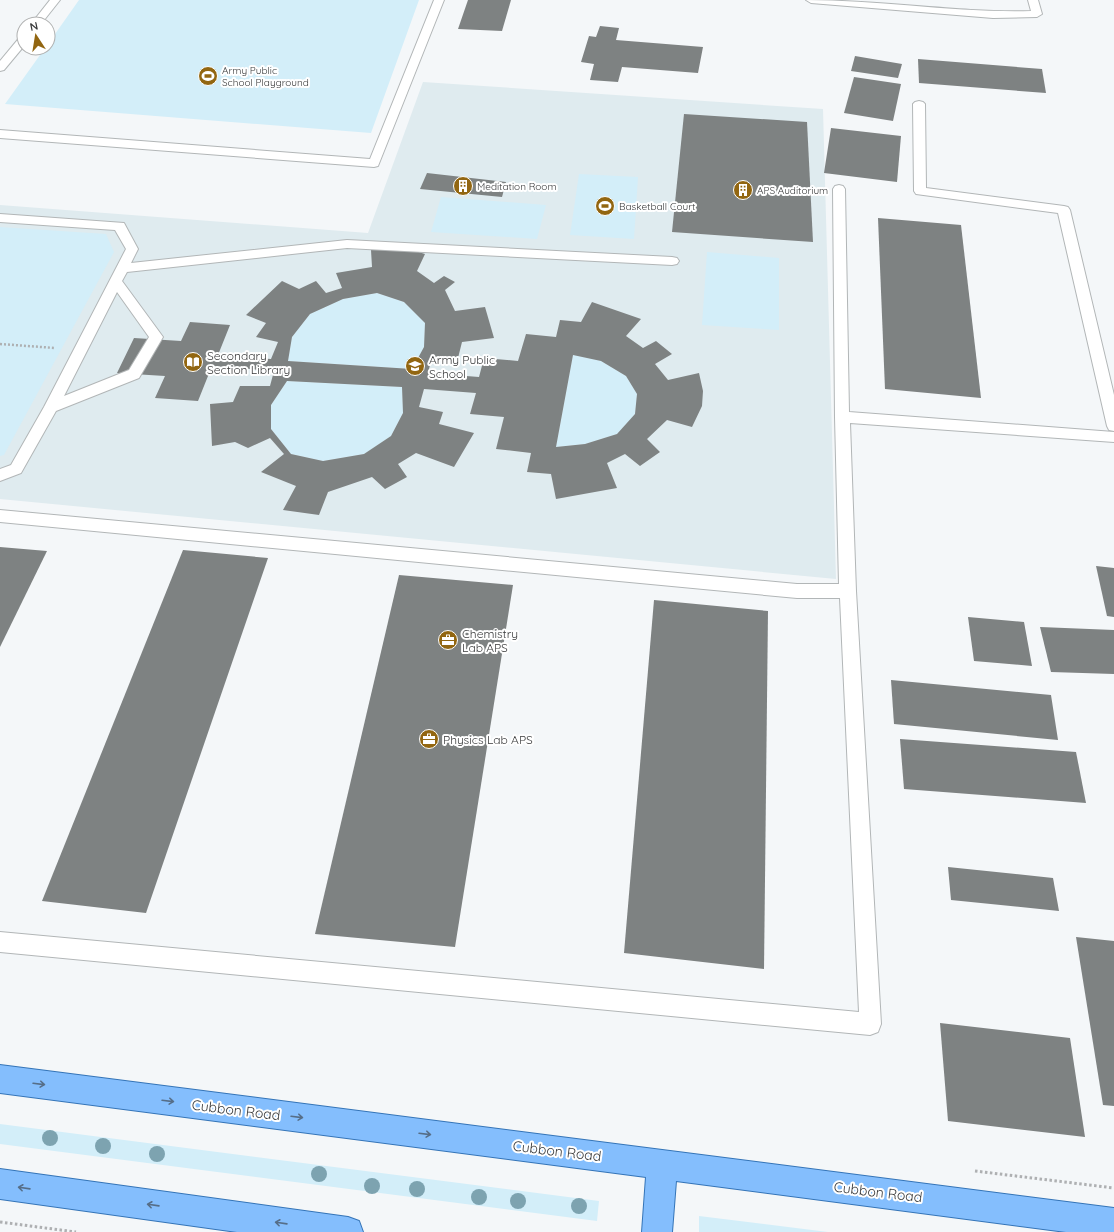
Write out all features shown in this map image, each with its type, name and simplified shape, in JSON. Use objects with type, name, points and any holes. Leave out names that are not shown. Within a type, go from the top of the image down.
[{"type":"main road","name":"Cubbon Road","points":[[0,1079],[662,1165],[1057,1224],[1114,1223]]},
{"type":"main road","points":[[657,1232],[662,1165]]},
{"type":"main road","points":[[0,1184],[348,1232]]},
{"type":"lane","points":[[42,16],[55,0]]},
{"type":"lane","points":[[0,134],[374,163],[439,0]]},
{"type":"lane","points":[[811,0],[993,15],[1037,14],[1033,0]]},
{"type":"lane","points":[[0,68],[16,48]]},
{"type":"lane","points":[[919,104],[920,191],[1064,210],[1114,426]]},
{"type":"lane","points":[[0,942],[870,1024],[848,591],[842,417],[839,189]]},
{"type":"lane","points":[[0,218],[119,226],[132,249],[116,282],[16,469],[0,474]]},
{"type":"lane","points":[[122,268],[347,244],[672,261]]},
{"type":"lane","points":[[50,407],[134,374],[156,337],[116,282]]},
{"type":"lane","points":[[842,417],[1114,437]]},
{"type":"lane","points":[[0,516],[797,591],[848,591]]},
{"type":"path","points":[[0,344],[80,350]]},
{"type":"path","points":[[0,1222],[76,1232]]},
{"type":"shaded area","name":"Army Public School Playground","points":[[79,0],[419,0],[371,133],[5,104],[39,56],[56,56],[56,33]]},
{"type":"shaded area","name":"Army Public School","points":[[423,82],[823,109],[836,579],[0,499],[0,205],[368,233]]},
{"type":"shaded area","name":"Basketball Court","points":[[579,174],[638,177],[634,239],[570,235]]},
{"type":"shaded area","points":[[441,197],[546,205],[537,239],[431,232]]},
{"type":"shaded area","points":[[0,227],[106,234],[114,252],[4,455],[0,456]]},
{"type":"shaded area","points":[[707,252],[779,258],[779,330],[702,325]]},
{"type":"shaded area","points":[[377,293],[404,302],[425,323],[424,347],[412,369],[288,361],[292,337],[310,314],[343,299]]},
{"type":"shaded area","points":[[573,355],[601,361],[626,376],[637,394],[635,414],[617,434],[585,444],[556,447]]},
{"type":"shaded area","points":[[287,381],[402,387],[403,413],[391,436],[364,454],[323,461],[291,454],[271,429],[271,405]]},
{"type":"shaded area","points":[[0,1124],[599,1201],[597,1221],[0,1144]]},
{"type":"shaded area","points":[[699,1216],[828,1232],[699,1232]]},
{"type":"building","points":[[468,0],[511,0],[502,31],[458,29]]},
{"type":"building","points":[[600,26],[619,28],[616,40],[703,47],[698,73],[622,67],[618,82],[590,80],[594,64],[581,62],[589,36],[596,37]]},
{"type":"building","points":[[855,56],[902,64],[898,78],[851,71]]},
{"type":"building","points":[[918,59],[1042,69],[1046,93],[919,83]]},
{"type":"building","points":[[854,77],[901,84],[893,121],[844,113]]},
{"type":"building","name":"APS Auditorium","points":[[684,114],[807,122],[813,242],[672,232]]},
{"type":"building","points":[[831,128],[901,136],[897,182],[824,173]]},
{"type":"building","name":"Meditation Room","points":[[427,173],[506,182],[502,197],[420,189]]},
{"type":"building","points":[[878,218],[961,225],[981,398],[885,389]]},
{"type":"building","points":[[371,250],[412,250],[425,254],[417,271],[434,283],[444,276],[455,282],[445,290],[455,311],[485,307],[494,338],[462,342],[458,358],[432,357],[428,373],[479,377],[484,358],[518,361],[526,334],[556,337],[560,320],[581,322],[592,302],[641,319],[626,336],[643,348],[656,341],[672,354],[655,364],[668,380],[699,373],[703,391],[702,406],[692,427],[667,420],[647,439],[660,452],[640,466],[625,454],[607,463],[617,488],[556,499],[551,474],[527,472],[531,453],[496,449],[504,417],[470,414],[476,393],[424,389],[419,407],[443,412],[439,424],[474,433],[454,467],[416,453],[398,464],[407,477],[385,489],[372,477],[328,492],[319,515],[283,510],[296,486],[261,472],[284,454],[270,438],[248,448],[235,442],[212,446],[210,404],[233,402],[240,386],[270,386],[274,371],[212,366],[198,401],[155,398],[165,376],[117,373],[134,338],[181,341],[190,322],[230,325],[218,355],[271,359],[278,342],[256,337],[266,323],[246,315],[282,281],[299,289],[316,281],[326,293],[342,288],[336,273],[372,267]],"holes":[[[377,293],[404,302],[425,323],[424,347],[412,369],[288,361],[292,337],[310,314],[343,299]],[[573,355],[601,361],[626,376],[637,394],[635,414],[617,434],[585,444],[556,447]],[[287,381],[402,387],[403,413],[391,436],[364,454],[323,461],[291,454],[271,429],[271,405]]]},
{"type":"building","points":[[0,547],[47,551],[0,647]]},
{"type":"building","points":[[183,550],[268,558],[146,913],[42,901]]},
{"type":"building","points":[[1096,566],[1114,568],[1114,617],[1107,616]]},
{"type":"building","points":[[399,575],[513,585],[455,947],[315,934]]},
{"type":"building","points":[[654,600],[768,611],[764,969],[624,953]]},
{"type":"building","points":[[968,617],[1024,622],[1032,666],[974,661]]},
{"type":"building","points":[[1040,627],[1114,630],[1114,674],[1051,672]]},
{"type":"building","points":[[891,680],[1051,695],[1058,740],[894,724]]},
{"type":"building","points":[[900,739],[1076,752],[1086,803],[904,789]]},
{"type":"building","points":[[948,867],[1053,878],[1059,911],[951,900]]},
{"type":"building","points":[[1076,937],[1114,941],[1114,1106],[1103,1105]]},
{"type":"building","points":[[940,1023],[1070,1038],[1085,1137],[948,1121]]},
{"type":"place","name":"Army Public School Playground","points":[[208,76]]},
{"type":"place","name":"Meditation Room","points":[[463,186]]},
{"type":"place","name":"APS Auditorium","points":[[743,190]]},
{"type":"place","name":"Basketball Court","points":[[605,206]]},
{"type":"place","name":"Secondary Section Library","points":[[193,362]]},
{"type":"place","name":"Army Public School","points":[[415,366]]},
{"type":"place","name":"Chemistry Lab APS","points":[[448,640]]},
{"type":"place","name":"Physics Lab APS","points":[[429,739]]}]
